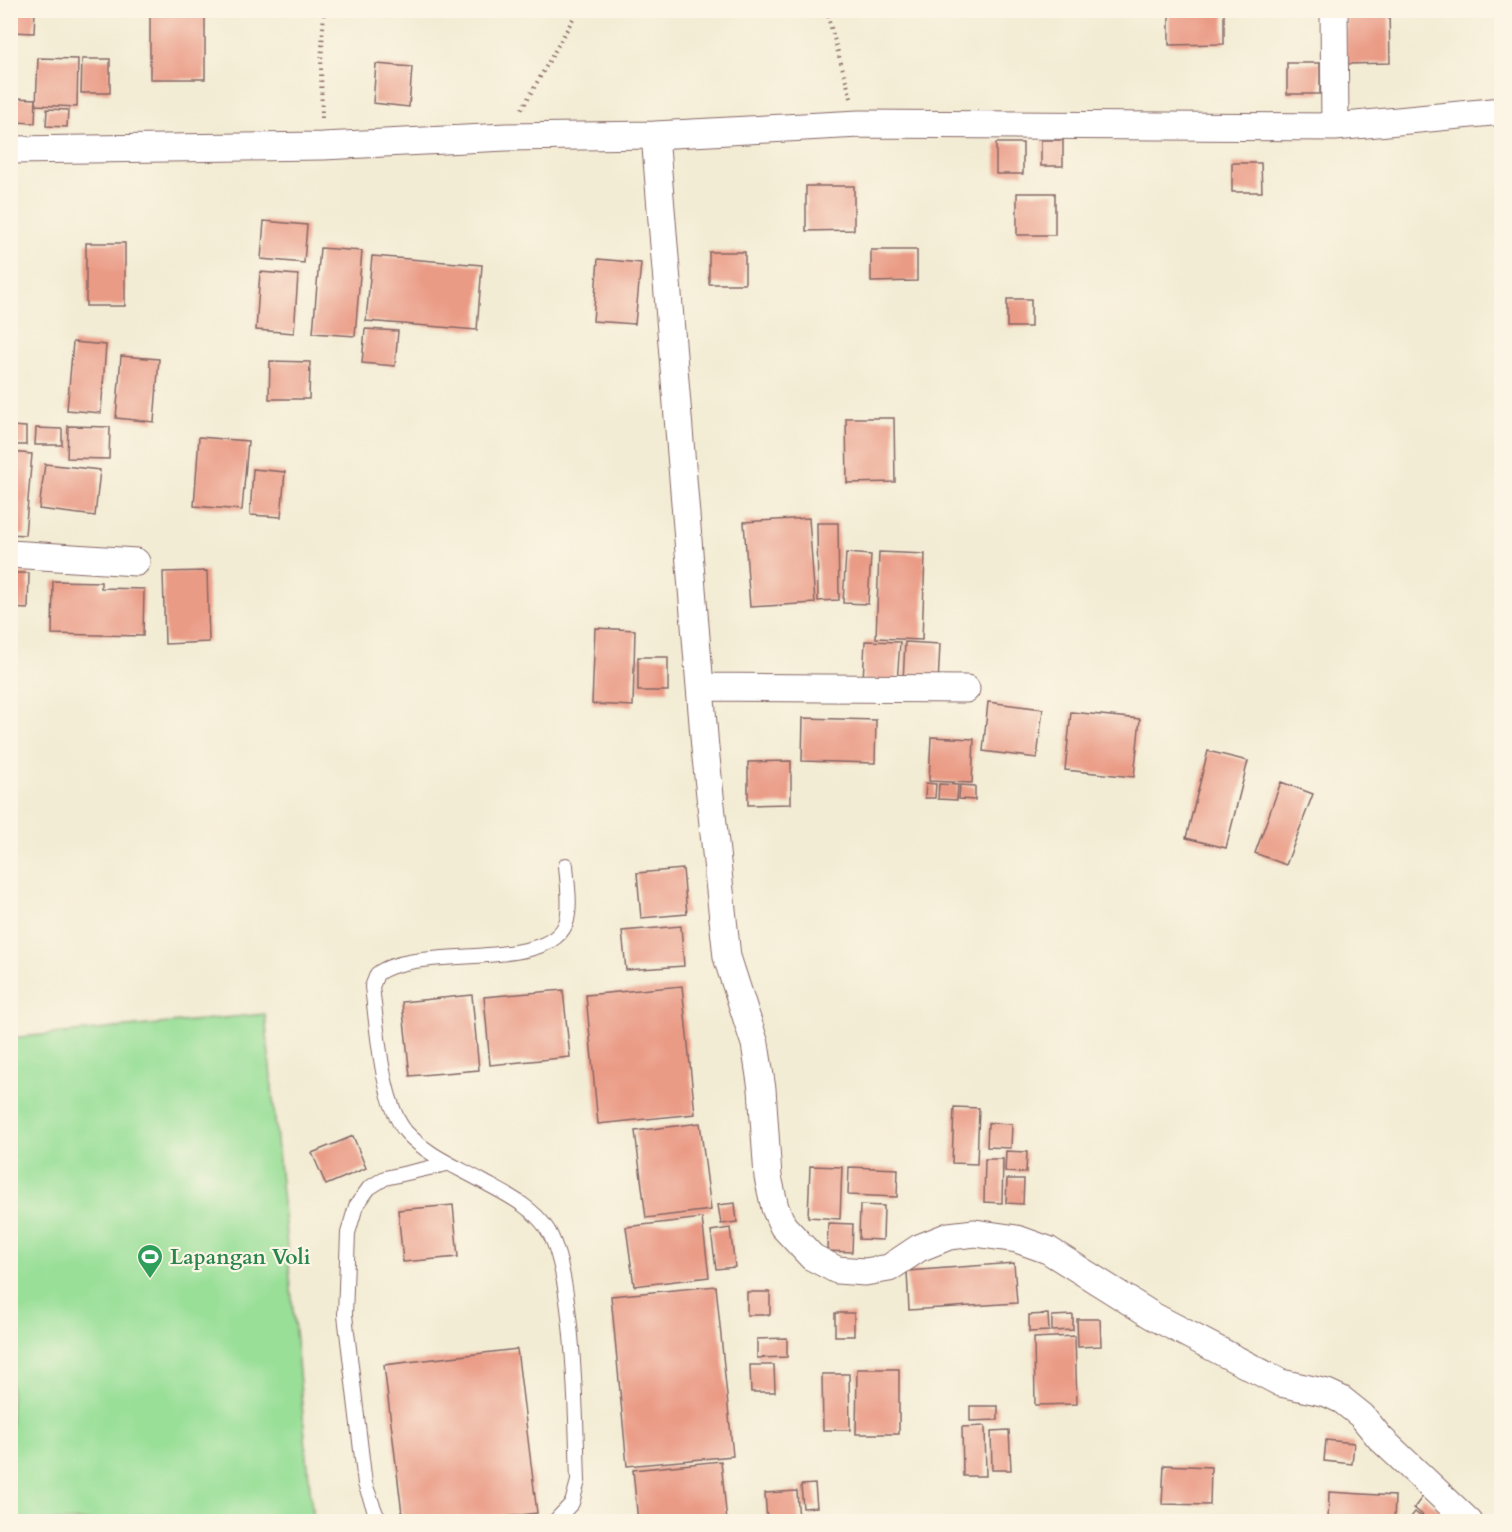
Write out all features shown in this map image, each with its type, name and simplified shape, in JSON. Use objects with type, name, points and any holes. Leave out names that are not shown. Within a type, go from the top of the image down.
[{"type":"street","points":[[1334,10],[1335,127]]},
{"type":"street","points":[[10,150],[323,146],[506,137],[655,135],[859,124],[1335,127],[1502,111]]},
{"type":"street","points":[[655,135],[702,687],[705,748],[727,957],[755,1044],[762,1089],[768,1177],[775,1208],[783,1226],[812,1257],[837,1270],[865,1272],[889,1268],[919,1248],[949,1236],[975,1233],[1017,1239],[1048,1250],[1153,1316],[1281,1383],[1327,1393],[1342,1400],[1362,1416],[1380,1438],[1469,1521]]},
{"type":"street","points":[[10,554],[136,562]]},
{"type":"street","points":[[702,687],[966,689]]},
{"type":"lane","points":[[554,1521],[572,1503],[578,1481],[570,1332],[561,1268],[548,1230],[520,1202],[447,1164],[404,1130],[388,1097],[372,987],[376,974],[398,963],[503,953],[538,948],[549,942],[558,936],[566,921],[566,865]]},
{"type":"lane","points":[[382,1521],[376,1514],[365,1484],[362,1462],[345,1315],[348,1233],[356,1206],[369,1188],[384,1178],[447,1164]]},
{"type":"path","points":[[323,146],[321,66],[324,10]]},
{"type":"path","points":[[506,137],[578,10]]},
{"type":"path","points":[[826,10],[859,124]]},
{"type":"green space","name":"Lapangan Voli","points":[[265,1014],[313,1521],[11,1521],[11,1038]]},
{"type":"building","points":[[10,10],[35,10],[34,33],[10,32]]},
{"type":"building","points":[[150,10],[205,10],[205,79],[150,79]]},
{"type":"building","points":[[1346,10],[1389,10],[1390,63],[1346,64]]},
{"type":"building","points":[[1224,11],[1224,44],[1169,45],[1169,12]]},
{"type":"building","points":[[38,58],[78,59],[77,107],[36,105]]},
{"type":"building","points":[[82,59],[110,59],[110,93],[81,93]]},
{"type":"building","points":[[1287,63],[1320,63],[1320,94],[1287,94]]},
{"type":"building","points":[[376,64],[412,67],[409,107],[373,103]]},
{"type":"building","points":[[10,65],[14,65],[12,102],[10,102]]},
{"type":"building","points":[[15,98],[36,99],[35,123],[14,122]]},
{"type":"building","points":[[47,109],[68,110],[67,127],[46,126]]},
{"type":"building","points":[[1041,140],[1063,140],[1063,166],[1041,166]]},
{"type":"building","points":[[996,143],[1023,143],[1023,174],[996,174]]},
{"type":"building","points":[[1232,163],[1261,163],[1262,192],[1232,192]]},
{"type":"building","points":[[806,186],[854,186],[854,230],[806,231]]},
{"type":"building","points":[[1017,193],[1055,193],[1055,235],[1017,235]]},
{"type":"building","points":[[264,221],[307,225],[304,263],[261,259]]},
{"type":"building","points":[[86,243],[125,243],[125,306],[86,306]]},
{"type":"building","points":[[320,248],[362,251],[355,336],[313,333]]},
{"type":"building","points":[[871,250],[917,250],[917,281],[871,282]]},
{"type":"building","points":[[709,252],[745,252],[745,284],[709,284]]},
{"type":"building","points":[[372,256],[482,265],[477,330],[366,321]]},
{"type":"building","points":[[598,259],[641,263],[635,324],[593,321]]},
{"type":"building","points":[[260,272],[298,275],[294,333],[256,330]]},
{"type":"building","points":[[1007,299],[1031,299],[1031,327],[1007,327]]},
{"type":"building","points":[[365,329],[398,331],[395,366],[362,363]]},
{"type":"building","points":[[73,342],[106,345],[101,413],[67,410]]},
{"type":"building","points":[[121,356],[159,359],[154,422],[116,418]]},
{"type":"building","points":[[270,361],[310,362],[309,399],[269,399]]},
{"type":"building","points":[[846,418],[894,418],[895,482],[847,483]]},
{"type":"building","points":[[10,426],[26,427],[26,445],[10,445]]},
{"type":"building","points":[[68,426],[110,427],[109,459],[67,458]]},
{"type":"building","points":[[36,428],[62,429],[62,445],[35,445]]},
{"type":"building","points":[[199,437],[248,441],[242,510],[194,506]]},
{"type":"building","points":[[10,452],[32,454],[25,535],[10,534]]},
{"type":"building","points":[[45,464],[100,470],[95,516],[39,509]]},
{"type":"building","points":[[253,469],[285,472],[281,517],[250,515]]},
{"type":"building","points":[[809,518],[815,603],[750,607],[744,522]]},
{"type":"building","points":[[817,523],[838,523],[839,600],[818,601]]},
{"type":"building","points":[[879,552],[925,554],[922,640],[876,638]]},
{"type":"building","points":[[846,553],[871,555],[868,604],[843,603]]},
{"type":"building","points":[[207,571],[209,642],[165,644],[163,572]]},
{"type":"building","points":[[10,573],[29,573],[28,609],[10,608]]},
{"type":"building","points":[[53,581],[101,582],[101,588],[144,589],[143,636],[52,634]]},
{"type":"building","points":[[595,628],[635,630],[633,706],[592,704]]},
{"type":"building","points":[[865,641],[900,642],[897,683],[863,681]]},
{"type":"building","points":[[905,642],[940,644],[938,684],[903,682]]},
{"type":"building","points":[[638,657],[668,657],[668,691],[638,691]]},
{"type":"building","points":[[988,702],[1043,709],[1037,758],[983,751]]},
{"type":"building","points":[[1071,712],[1140,719],[1134,777],[1065,770]]},
{"type":"building","points":[[803,718],[876,720],[875,763],[802,761]]},
{"type":"building","points":[[931,737],[974,739],[972,783],[929,781]]},
{"type":"building","points":[[1208,751],[1248,761],[1226,848],[1186,838]]},
{"type":"building","points":[[791,761],[791,804],[748,805],[748,762]]},
{"type":"building","points":[[1281,782],[1313,794],[1286,865],[1255,853]]},
{"type":"building","points":[[926,783],[936,784],[935,798],[925,798]]},
{"type":"building","points":[[939,784],[958,785],[957,800],[938,799]]},
{"type":"building","points":[[960,785],[975,786],[975,800],[959,799]]},
{"type":"building","points":[[683,869],[687,914],[641,918],[637,873]]},
{"type":"building","points":[[681,926],[684,966],[626,970],[622,931]]},
{"type":"building","points":[[682,986],[695,1114],[598,1124],[586,995]]},
{"type":"building","points":[[563,990],[570,1057],[490,1065],[484,997]]},
{"type":"building","points":[[472,995],[479,1070],[410,1076],[402,1002]]},
{"type":"building","points":[[954,1107],[979,1108],[977,1164],[952,1163]]},
{"type":"building","points":[[700,1123],[711,1210],[646,1218],[635,1131]]},
{"type":"building","points":[[988,1123],[1012,1124],[1011,1148],[987,1147]]},
{"type":"building","points":[[353,1136],[366,1168],[326,1185],[312,1153]]},
{"type":"building","points":[[1006,1151],[1027,1152],[1026,1173],[1005,1172]]},
{"type":"building","points":[[985,1159],[1003,1159],[1002,1203],[984,1202]]},
{"type":"building","points":[[810,1166],[842,1167],[840,1219],[808,1217]]},
{"type":"building","points":[[849,1167],[898,1169],[897,1197],[848,1195]]},
{"type":"building","points":[[1007,1179],[1024,1179],[1023,1204],[1006,1203]]},
{"type":"building","points":[[735,1203],[737,1222],[721,1224],[718,1205]]},
{"type":"building","points":[[453,1205],[458,1257],[403,1262],[398,1210]]},
{"type":"building","points":[[860,1205],[884,1206],[883,1240],[859,1239]]},
{"type":"building","points":[[702,1218],[709,1277],[634,1286],[626,1227]]},
{"type":"building","points":[[828,1223],[853,1224],[852,1252],[827,1251]]},
{"type":"building","points":[[730,1228],[735,1267],[716,1269],[711,1231]]},
{"type":"building","points":[[1014,1263],[1017,1303],[909,1310],[907,1271]]},
{"type":"building","points":[[716,1286],[733,1456],[627,1466],[611,1296]]},
{"type":"building","points":[[747,1292],[770,1292],[770,1315],[747,1315]]},
{"type":"building","points":[[835,1313],[854,1313],[854,1336],[835,1336]]},
{"type":"building","points":[[1048,1314],[1049,1331],[1029,1332],[1029,1315]]},
{"type":"building","points":[[1073,1315],[1073,1330],[1052,1331],[1052,1316]]},
{"type":"building","points":[[1077,1319],[1100,1319],[1101,1346],[1078,1347]]},
{"type":"building","points":[[1075,1336],[1077,1404],[1035,1405],[1034,1338]]},
{"type":"building","points":[[787,1338],[787,1357],[757,1358],[757,1339]]},
{"type":"building","points":[[517,1349],[537,1513],[467,1522],[403,1522],[384,1365]]},
{"type":"building","points":[[750,1365],[774,1365],[775,1392],[751,1392]]},
{"type":"building","points":[[857,1369],[899,1369],[899,1434],[856,1434]]},
{"type":"building","points":[[822,1374],[849,1374],[850,1430],[823,1430]]},
{"type":"building","points":[[970,1406],[998,1406],[998,1420],[970,1421]]},
{"type":"building","points":[[985,1426],[986,1476],[963,1476],[962,1427]]},
{"type":"building","points":[[1009,1430],[1011,1470],[992,1470],[991,1431]]},
{"type":"building","points":[[1326,1440],[1354,1443],[1352,1464],[1324,1461]]},
{"type":"building","points":[[721,1461],[727,1522],[638,1522],[633,1470]]},
{"type":"building","points":[[1164,1465],[1211,1467],[1210,1505],[1162,1504]]},
{"type":"building","points":[[815,1484],[817,1507],[803,1508],[801,1485]]},
{"type":"building","points":[[797,1491],[799,1522],[767,1522],[765,1493]]},
{"type":"building","points":[[1329,1492],[1395,1496],[1394,1522],[1328,1522]]},
{"type":"building","points":[[1423,1496],[1443,1512],[1436,1522],[1431,1522],[1414,1508]]},
{"type":"building","points":[[1415,1512],[1428,1522],[1407,1522]]},
{"type":"place","name":"Lapangan Voli","points":[[150,1280]]}]
